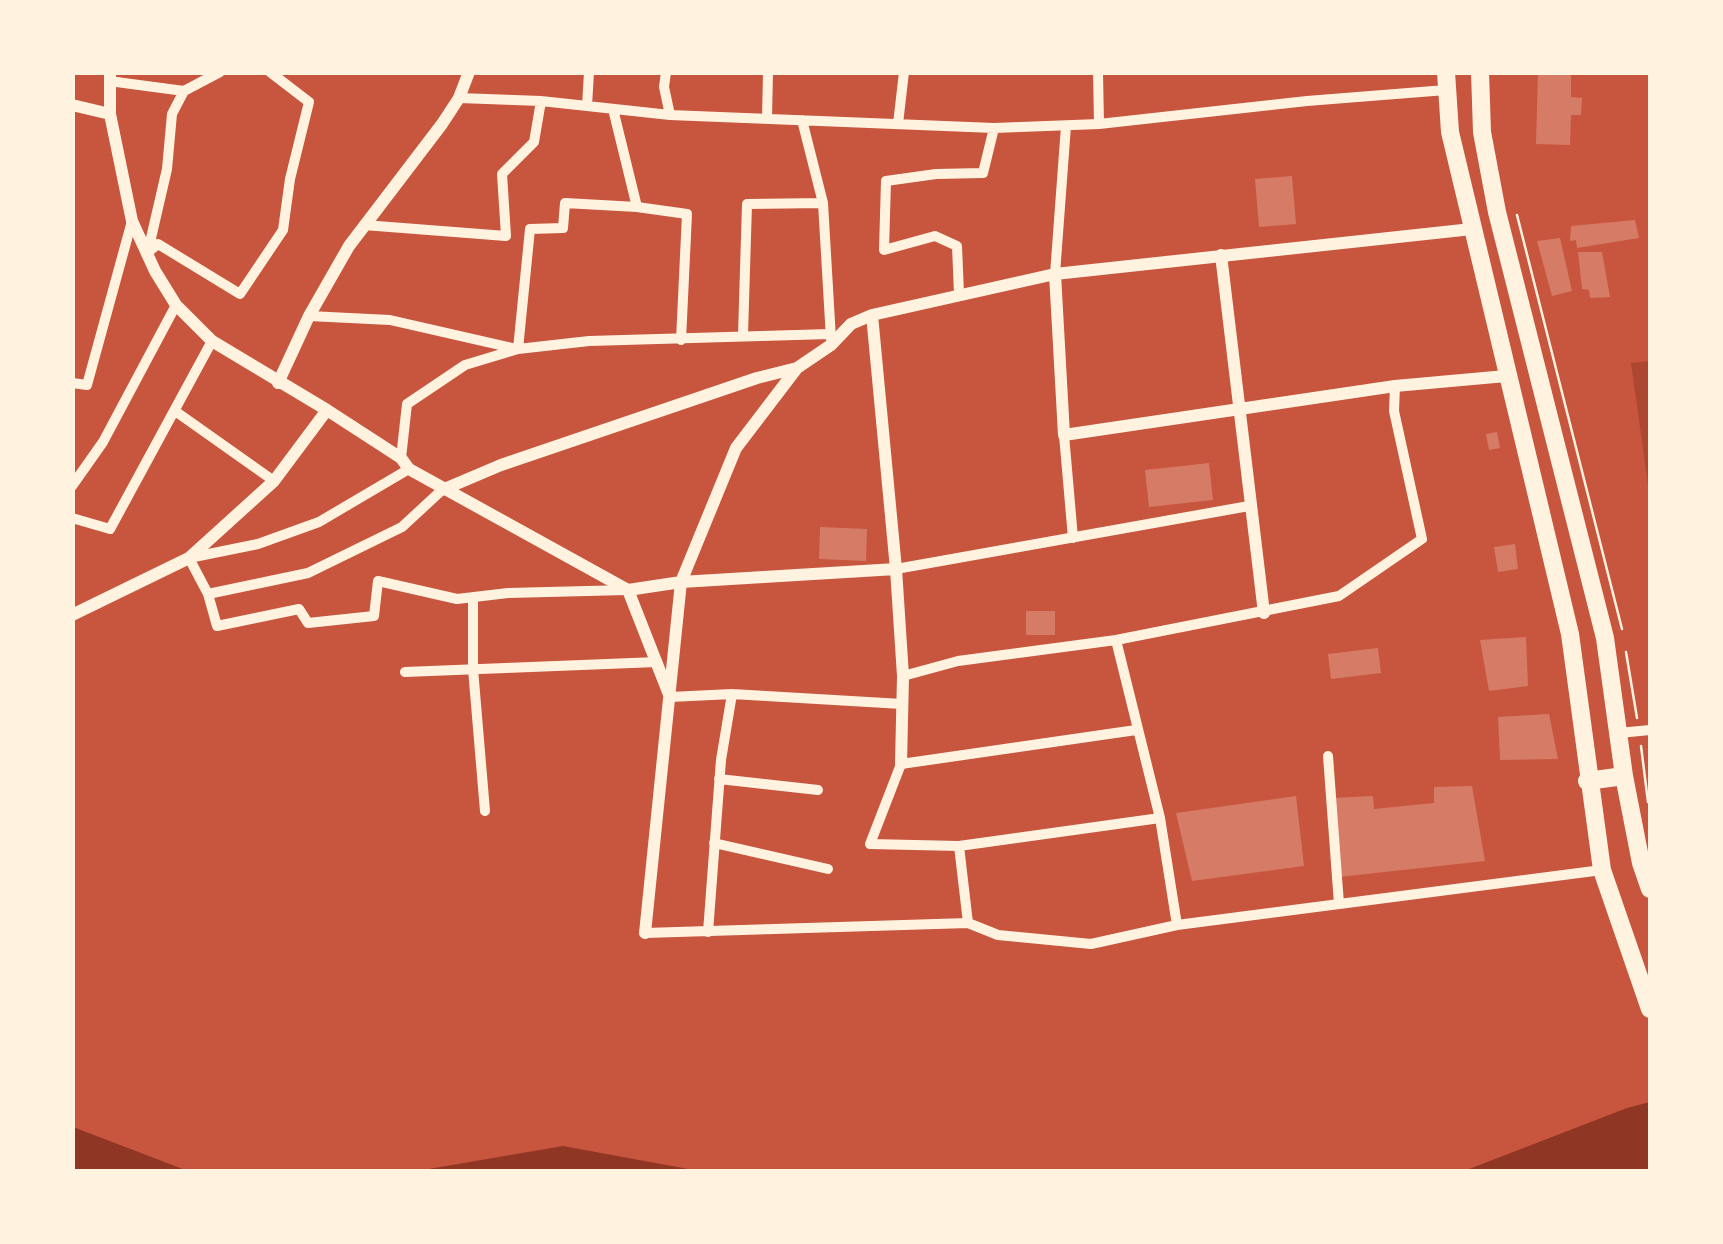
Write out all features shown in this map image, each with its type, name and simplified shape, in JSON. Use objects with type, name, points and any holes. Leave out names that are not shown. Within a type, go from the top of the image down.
[{"type":"main road","points":[[1480,72],[1482,132],[1500,223],[1606,638],[1624,776],[1641,863],[1650,888]]},
{"type":"main road","points":[[1446,82],[1450,132],[1570,634],[1602,870],[1650,1009]]},
{"type":"main road","points":[[1472,229],[1500,223]]},
{"type":"main road","points":[[1588,781],[1624,776]]},
{"type":"street","points":[[148,252],[167,170],[172,114],[184,91],[220,72]]},
{"type":"street","points":[[148,252],[158,244],[240,294],[283,230],[308,102],[270,72]]},
{"type":"street","points":[[278,383],[309,316],[364,225],[459,98],[468,72]]},
{"type":"street","points":[[587,106],[588,72]]},
{"type":"street","points":[[666,72],[670,115]]},
{"type":"street","points":[[767,119],[768,72]]},
{"type":"street","points":[[898,124],[904,72]]},
{"type":"street","points":[[1098,72],[1100,124]]},
{"type":"street","points":[[184,91],[109,77],[110,114],[132,221],[176,305],[212,341],[327,410],[442,490],[628,590],[670,697]]},
{"type":"street","points":[[459,98],[542,101],[670,115],[994,128],[1100,124],[1446,82]]},
{"type":"street","points":[[364,225],[506,236],[502,174],[534,142],[542,101]]},
{"type":"street","points":[[72,116],[73,106],[110,114]]},
{"type":"street","points":[[612,109],[637,207]]},
{"type":"street","points":[[802,120],[823,202],[831,340]]},
{"type":"street","points":[[1066,126],[1054,274],[1073,538]]},
{"type":"street","points":[[959,294],[958,246],[934,236],[884,250],[886,181],[984,173],[994,128]]},
{"type":"street","points":[[743,336],[747,204],[823,202]]},
{"type":"street","points":[[518,349],[530,230],[563,228],[565,203],[686,214],[681,340]]},
{"type":"street","points":[[72,383],[86,385],[132,221]]},
{"type":"street","points":[[1472,229],[1054,274],[872,315],[851,324],[796,368],[736,448],[682,582],[645,934],[968,923],[998,936],[1091,944],[1177,926],[1602,870]]},
{"type":"street","points":[[1220,254],[1264,613]]},
{"type":"street","points":[[72,486],[102,442],[176,305]]},
{"type":"street","points":[[872,315],[903,676],[901,764],[870,844],[958,846],[1160,818]]},
{"type":"street","points":[[309,316],[390,320],[518,349]]},
{"type":"street","points":[[405,463],[407,404],[465,364],[518,349],[589,342],[743,336],[831,340]]},
{"type":"street","points":[[72,518],[110,529],[212,341]]},
{"type":"street","points":[[208,594],[308,573],[402,527],[442,490],[500,465],[796,368]]},
{"type":"street","points":[[1064,435],[1395,386],[1506,376]]},
{"type":"street","points":[[903,676],[958,660],[1116,640],[1339,596],[1422,539],[1394,411],[1395,386]]},
{"type":"street","points":[[189,558],[274,481],[327,410]]},
{"type":"street","points":[[175,411],[274,481]]},
{"type":"street","points":[[72,615],[189,558],[258,544],[319,522],[405,463]]},
{"type":"street","points":[[189,558],[208,594],[217,626],[300,609],[308,622],[374,616],[378,581],[457,599],[508,592],[628,590],[682,582],[896,569],[1249,506]]},
{"type":"street","points":[[474,597],[473,669],[485,811]]},
{"type":"street","points":[[1116,640],[1160,818],[1177,926]]},
{"type":"street","points":[[405,672],[657,662]]},
{"type":"street","points":[[670,697],[732,694],[902,704]]},
{"type":"street","points":[[708,932],[719,779],[732,694]]},
{"type":"street","points":[[901,764],[1136,730]]},
{"type":"street","points":[[1618,733],[1650,730]]},
{"type":"street","points":[[1328,756],[1339,904]]},
{"type":"street","points":[[719,779],[818,790]]},
{"type":"street","points":[[714,843],[828,869]]},
{"type":"street","points":[[958,846],[968,923]]},
{"type":"shaded area","points":[[1650,361],[1650,499],[1631,363]]},
{"type":"shaded area","points":[[1650,1102],[1650,1171],[1464,1171],[1627,1108]]},
{"type":"shaded area","points":[[73,1127],[188,1171],[73,1171]]},
{"type":"shaded area","points":[[563,1146],[699,1171],[417,1171]]},
{"type":"building","points":[[1538,72],[1571,72],[1571,97],[1582,98],[1581,115],[1571,115],[1570,145],[1536,144]]},
{"type":"building","points":[[1292,176],[1296,224],[1259,227],[1255,179]]},
{"type":"building","points":[[1635,220],[1639,238],[1577,248],[1576,240],[1570,241],[1571,226]]},
{"type":"building","points":[[1560,238],[1572,291],[1552,296],[1537,241]]},
{"type":"building","points":[[1578,252],[1602,252],[1610,297],[1590,298],[1589,290],[1582,289]]},
{"type":"building","points":[[1497,432],[1500,448],[1489,450],[1486,434]]},
{"type":"building","points":[[1209,463],[1213,500],[1149,507],[1145,470]]},
{"type":"building","points":[[820,527],[867,529],[866,561],[819,559]]},
{"type":"building","points":[[1515,544],[1518,569],[1498,572],[1494,547]]},
{"type":"building","points":[[1026,611],[1055,611],[1055,635],[1026,635]]},
{"type":"building","points":[[1526,637],[1528,686],[1489,691],[1480,640]]},
{"type":"building","points":[[1378,648],[1381,673],[1331,679],[1328,654]]},
{"type":"building","points":[[1549,714],[1558,759],[1500,760],[1498,717]]},
{"type":"building","points":[[1472,786],[1485,861],[1339,877],[1332,798],[1373,796],[1374,809],[1434,803],[1434,787]]},
{"type":"building","points":[[1296,796],[1304,866],[1192,881],[1176,813]]}]
